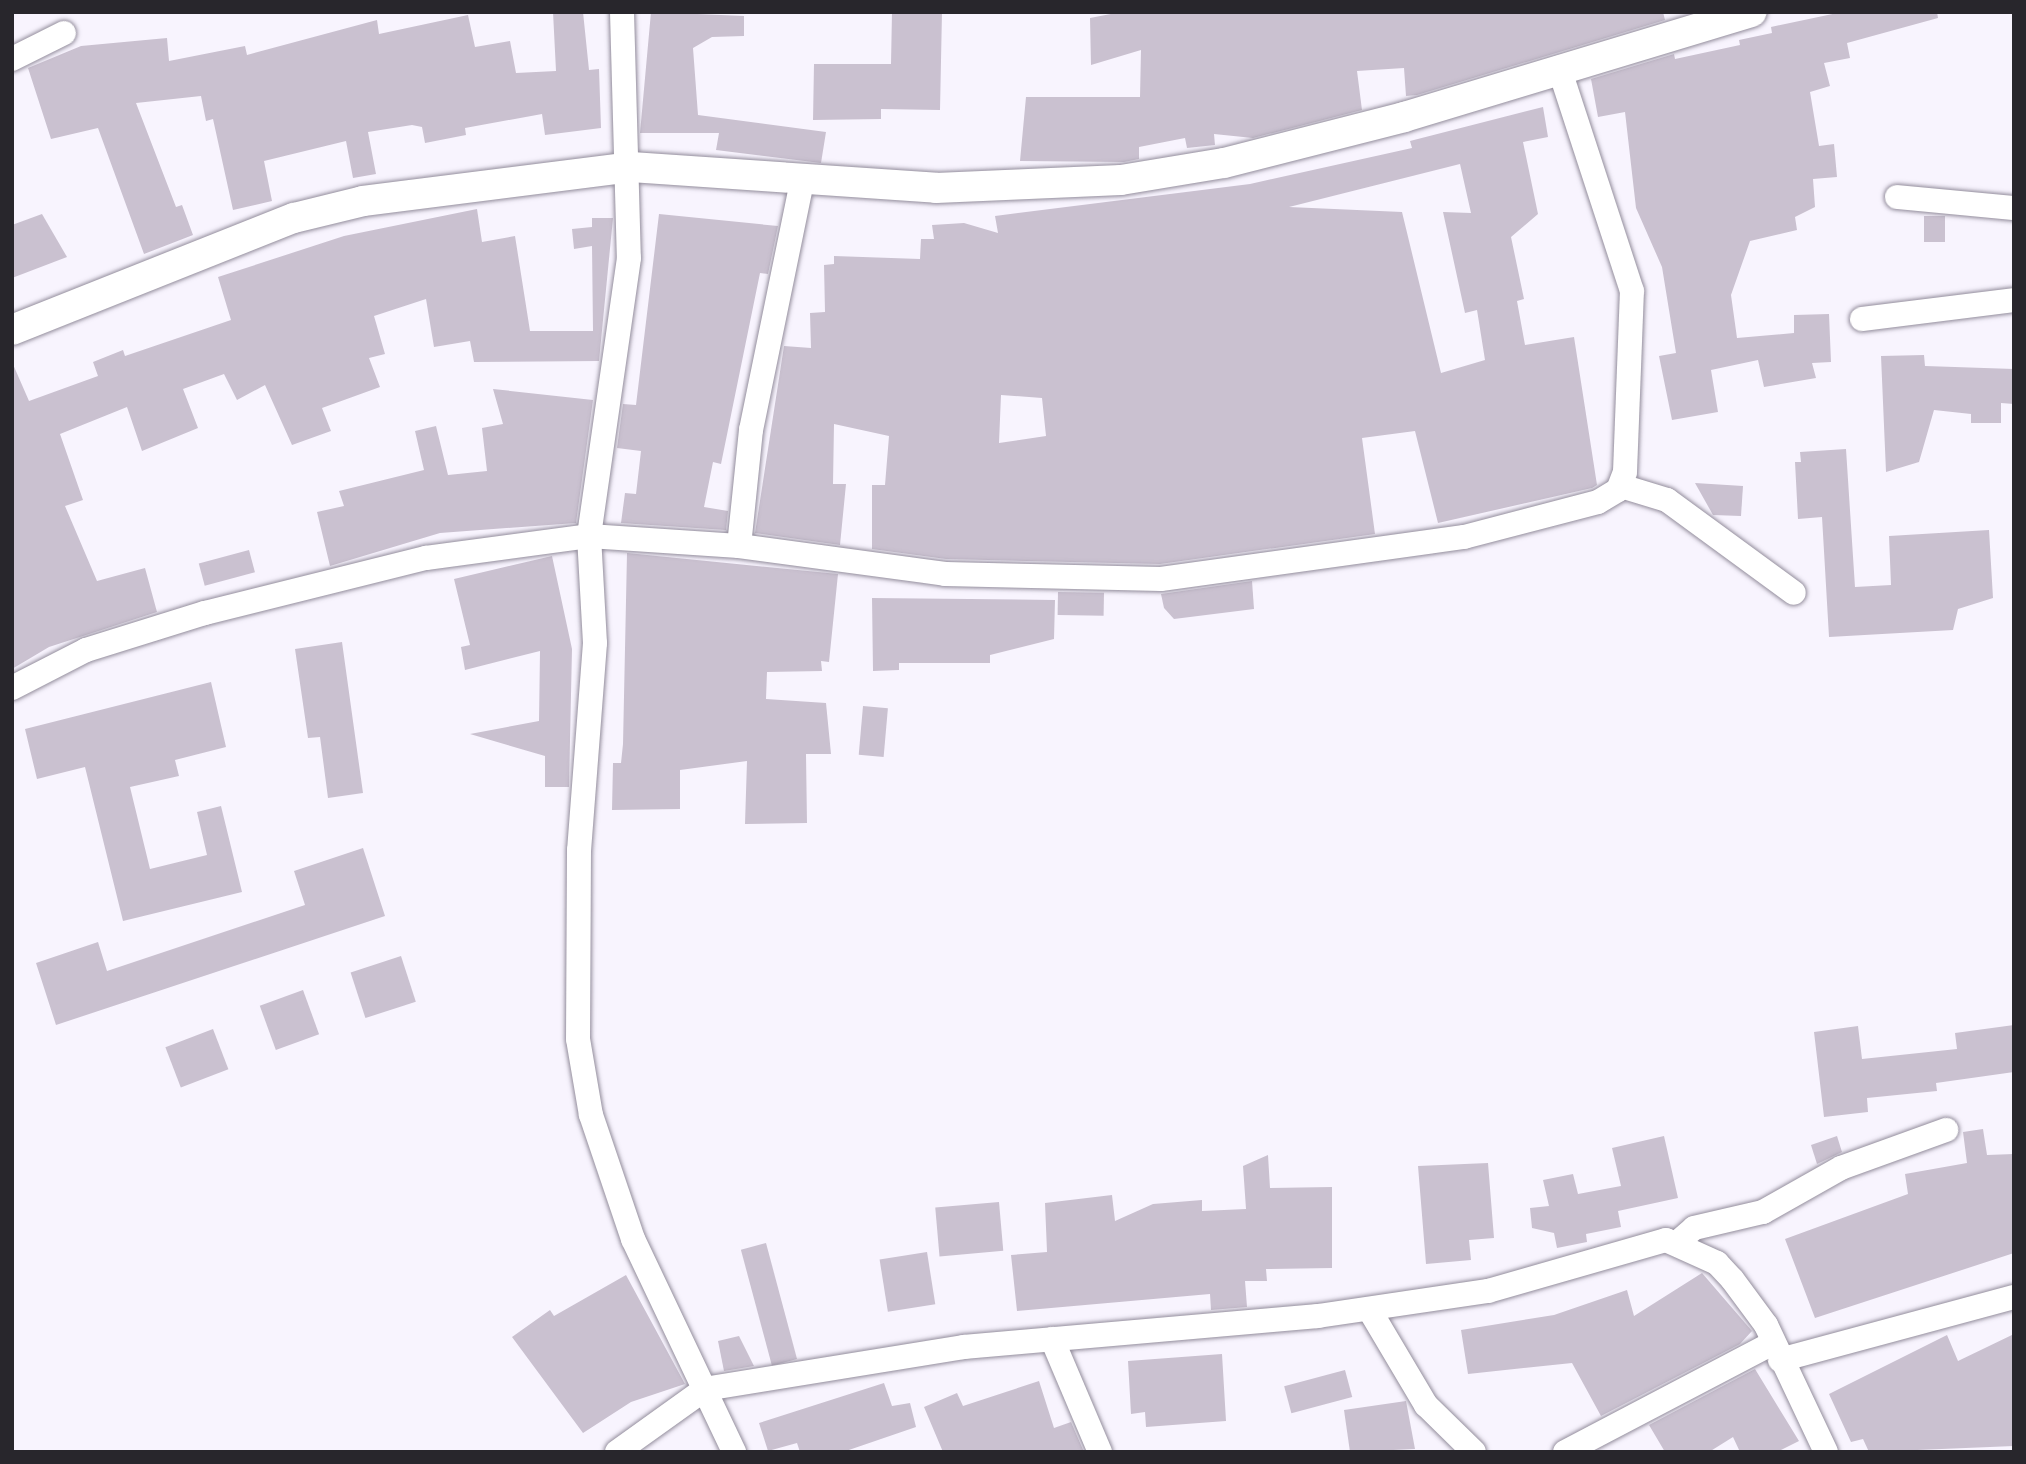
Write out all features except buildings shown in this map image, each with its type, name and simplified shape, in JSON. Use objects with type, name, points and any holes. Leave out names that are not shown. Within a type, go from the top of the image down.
[{"type":"street","points":[[622,12],[631,167],[617,376],[589,536],[595,643],[579,850],[578,1039],[605,1166],[734,1452]]},
{"type":"street","points":[[12,330],[294,218],[444,187],[631,167],[802,182],[990,188],[1121,180],[1224,163],[1751,12]]},
{"type":"street","points":[[12,59],[64,33]]},
{"type":"street","points":[[1559,68],[1632,291],[1621,486]]},
{"type":"street","points":[[739,546],[751,430],[802,182]]},
{"type":"street","points":[[1897,197],[2014,208]]},
{"type":"street","points":[[1862,319],[2014,300]]},
{"type":"street","points":[[12,688],[86,650],[205,613],[426,558],[589,536],[739,546],[945,574],[1161,579],[1464,537],[1598,502],[1621,486]]},
{"type":"street","points":[[1621,486],[1667,500],[1794,593]]},
{"type":"street","points":[[617,1452],[705,1389],[1052,1339],[1369,1309],[1540,1280],[1606,1256],[1678,1242],[1694,1228],[1763,1212],[1840,1168],[1946,1130]]},
{"type":"street","points":[[1678,1242],[1732,1279],[1777,1351],[1826,1452]]},
{"type":"street","points":[[1565,1452],[1777,1351],[2014,1297]]},
{"type":"street","points":[[1369,1309],[1426,1405],[1474,1452]]},
{"type":"street","points":[[1052,1339],[1100,1452]]}]
